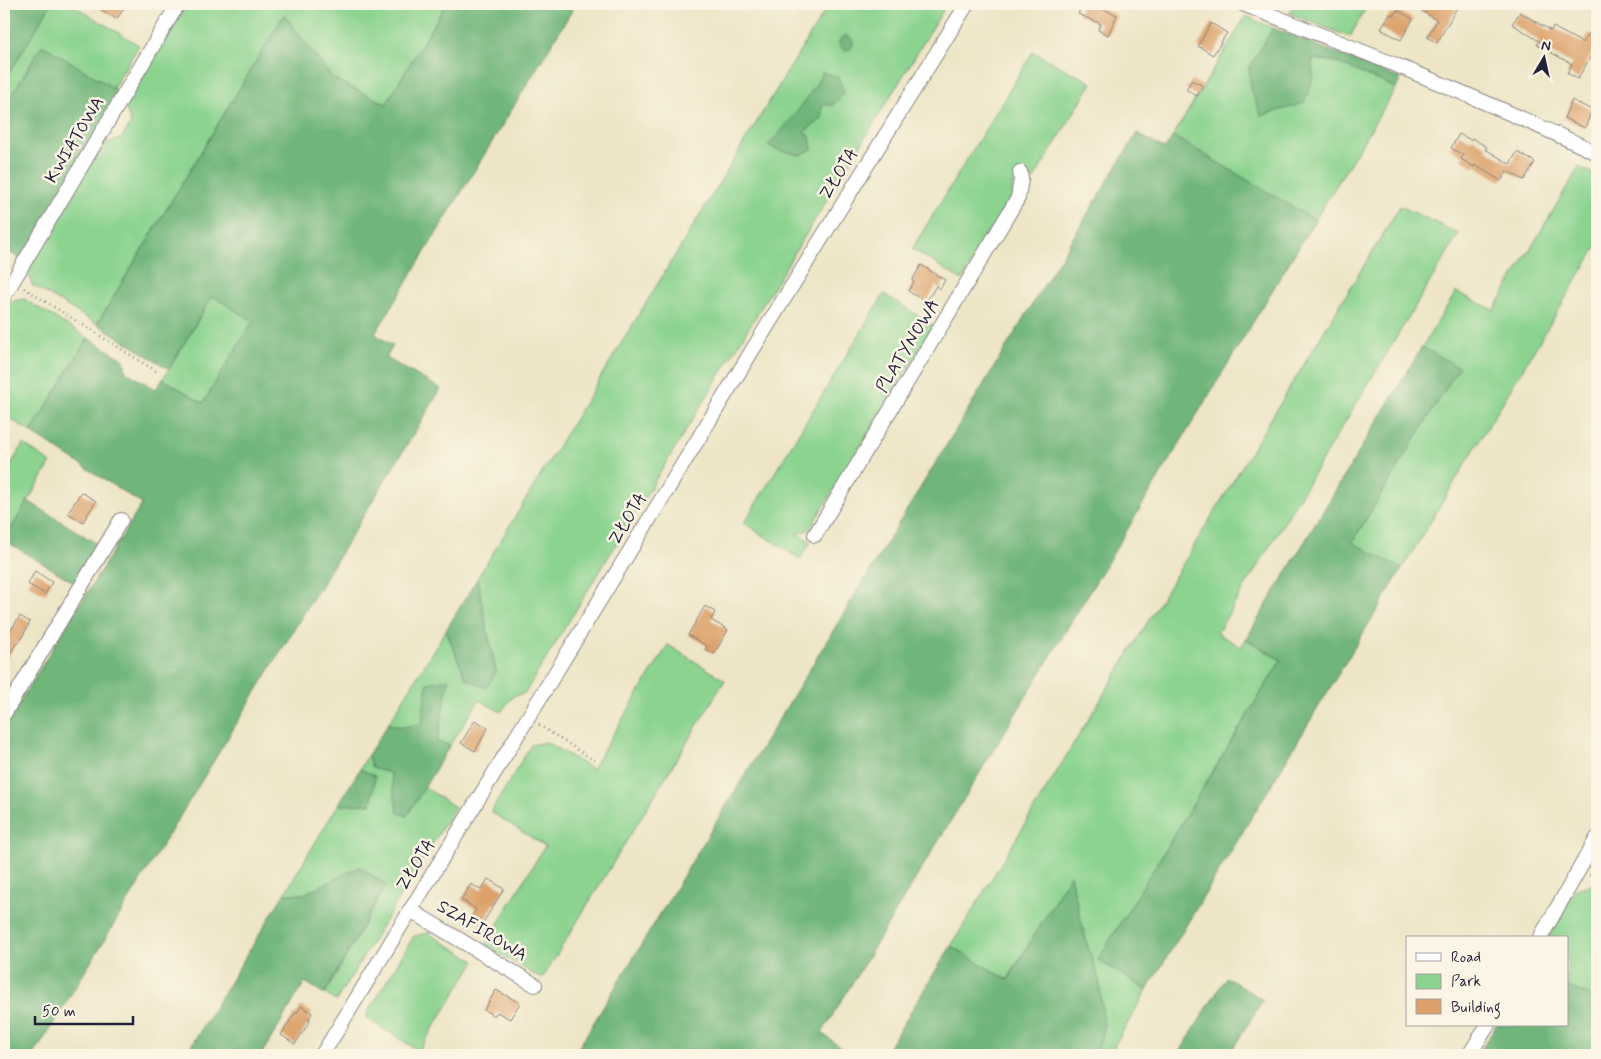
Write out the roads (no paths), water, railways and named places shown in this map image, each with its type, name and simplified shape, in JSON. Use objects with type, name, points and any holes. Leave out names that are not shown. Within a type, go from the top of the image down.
[{"type":"street","name":"KWIATOWA","points":[[4,296],[178,4]]},
{"type":"street","name":"ZŁOTA","points":[[322,1055],[774,315],[967,4]]},
{"type":"street","points":[[1243,4],[1421,74],[1534,123],[1597,153]]},
{"type":"street","name":"PLATYNOWA","points":[[815,536],[1018,198],[1021,190],[1020,172]]},
{"type":"street","points":[[4,714],[120,520]]},
{"type":"street","points":[[1541,936],[1597,838]]},
{"type":"street","name":"SZAFIROWA","points":[[410,910],[535,985]]},
{"type":"street","points":[[1469,1055],[1487,1026]]}]
